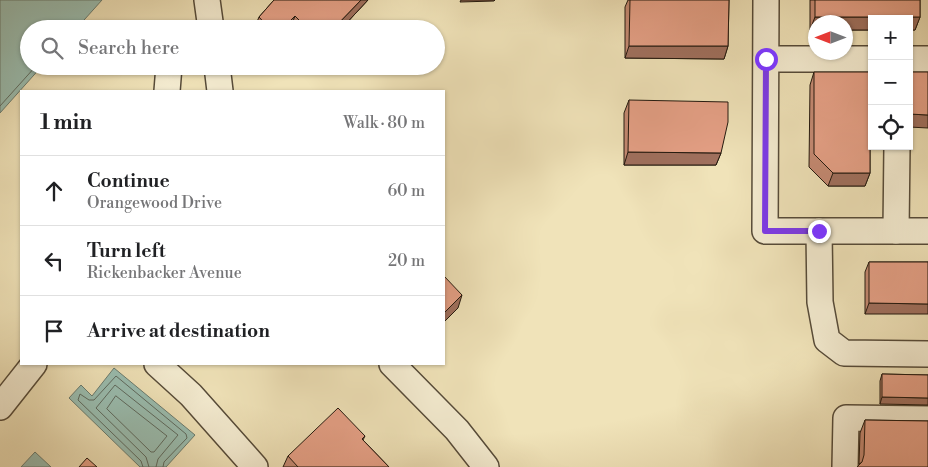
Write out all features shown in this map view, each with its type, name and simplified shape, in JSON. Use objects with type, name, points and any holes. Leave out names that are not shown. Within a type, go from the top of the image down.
[{"type":"street","points":[[207,0],[208,20]]},
{"type":"street","points":[[766,0],[765,231],[928,231]]},
{"type":"street","points":[[766,59],[868,59]]},
{"type":"street","points":[[913,59],[928,59]]},
{"type":"street","points":[[167,90],[168,75]]},
{"type":"street","points":[[218,75],[220,90]]},
{"type":"street","points":[[896,231],[897,150]]},
{"type":"street","points":[[819,231],[820,302],[827,340],[844,353],[928,354]]},
{"type":"street","points":[[0,406],[33,365]]},
{"type":"street","points":[[157,365],[191,395],[255,467]]},
{"type":"street","points":[[393,365],[457,430],[486,467]]},
{"type":"street","points":[[845,467],[846,418],[928,419]]},
{"type":"water","points":[[0,0],[102,0],[84,20],[20,20],[20,75],[34,75],[0,113]]},
{"type":"water","points":[[114,368],[195,435],[166,467],[140,467],[69,398],[81,385],[92,396]]},
{"type":"water","points":[[35,452],[51,467],[21,467]]},
{"type":"building","points":[[274,0],[361,0],[342,20],[299,20],[295,16],[291,20],[262,20],[259,17]]},
{"type":"building","points":[[630,0],[729,0],[728,46],[629,46]]},
{"type":"building","points":[[815,0],[920,0],[920,17],[913,17],[913,15],[853,17],[853,15],[815,15]]},
{"type":"building","points":[[814,72],[868,72],[868,150],[870,150],[870,173],[833,173],[814,154]]},
{"type":"building","points":[[913,72],[928,72],[928,115],[913,114]]},
{"type":"building","points":[[629,100],[728,102],[728,122],[721,153],[628,152]]},
{"type":"building","points":[[869,262],[928,262],[928,304],[869,303]]},
{"type":"building","points":[[445,277],[462,295],[445,312]]},
{"type":"building","points":[[882,374],[928,375],[928,398],[882,397]]},
{"type":"building","points":[[338,408],[365,436],[362,439],[389,467],[298,467],[288,456]]},
{"type":"building","points":[[865,420],[928,421],[928,467],[857,467],[862,462],[864,455]]},
{"type":"building","points":[[87,458],[97,467],[79,467]]},
{"type":"route","points":[[766,59],[765,231],[819,231]]}]
